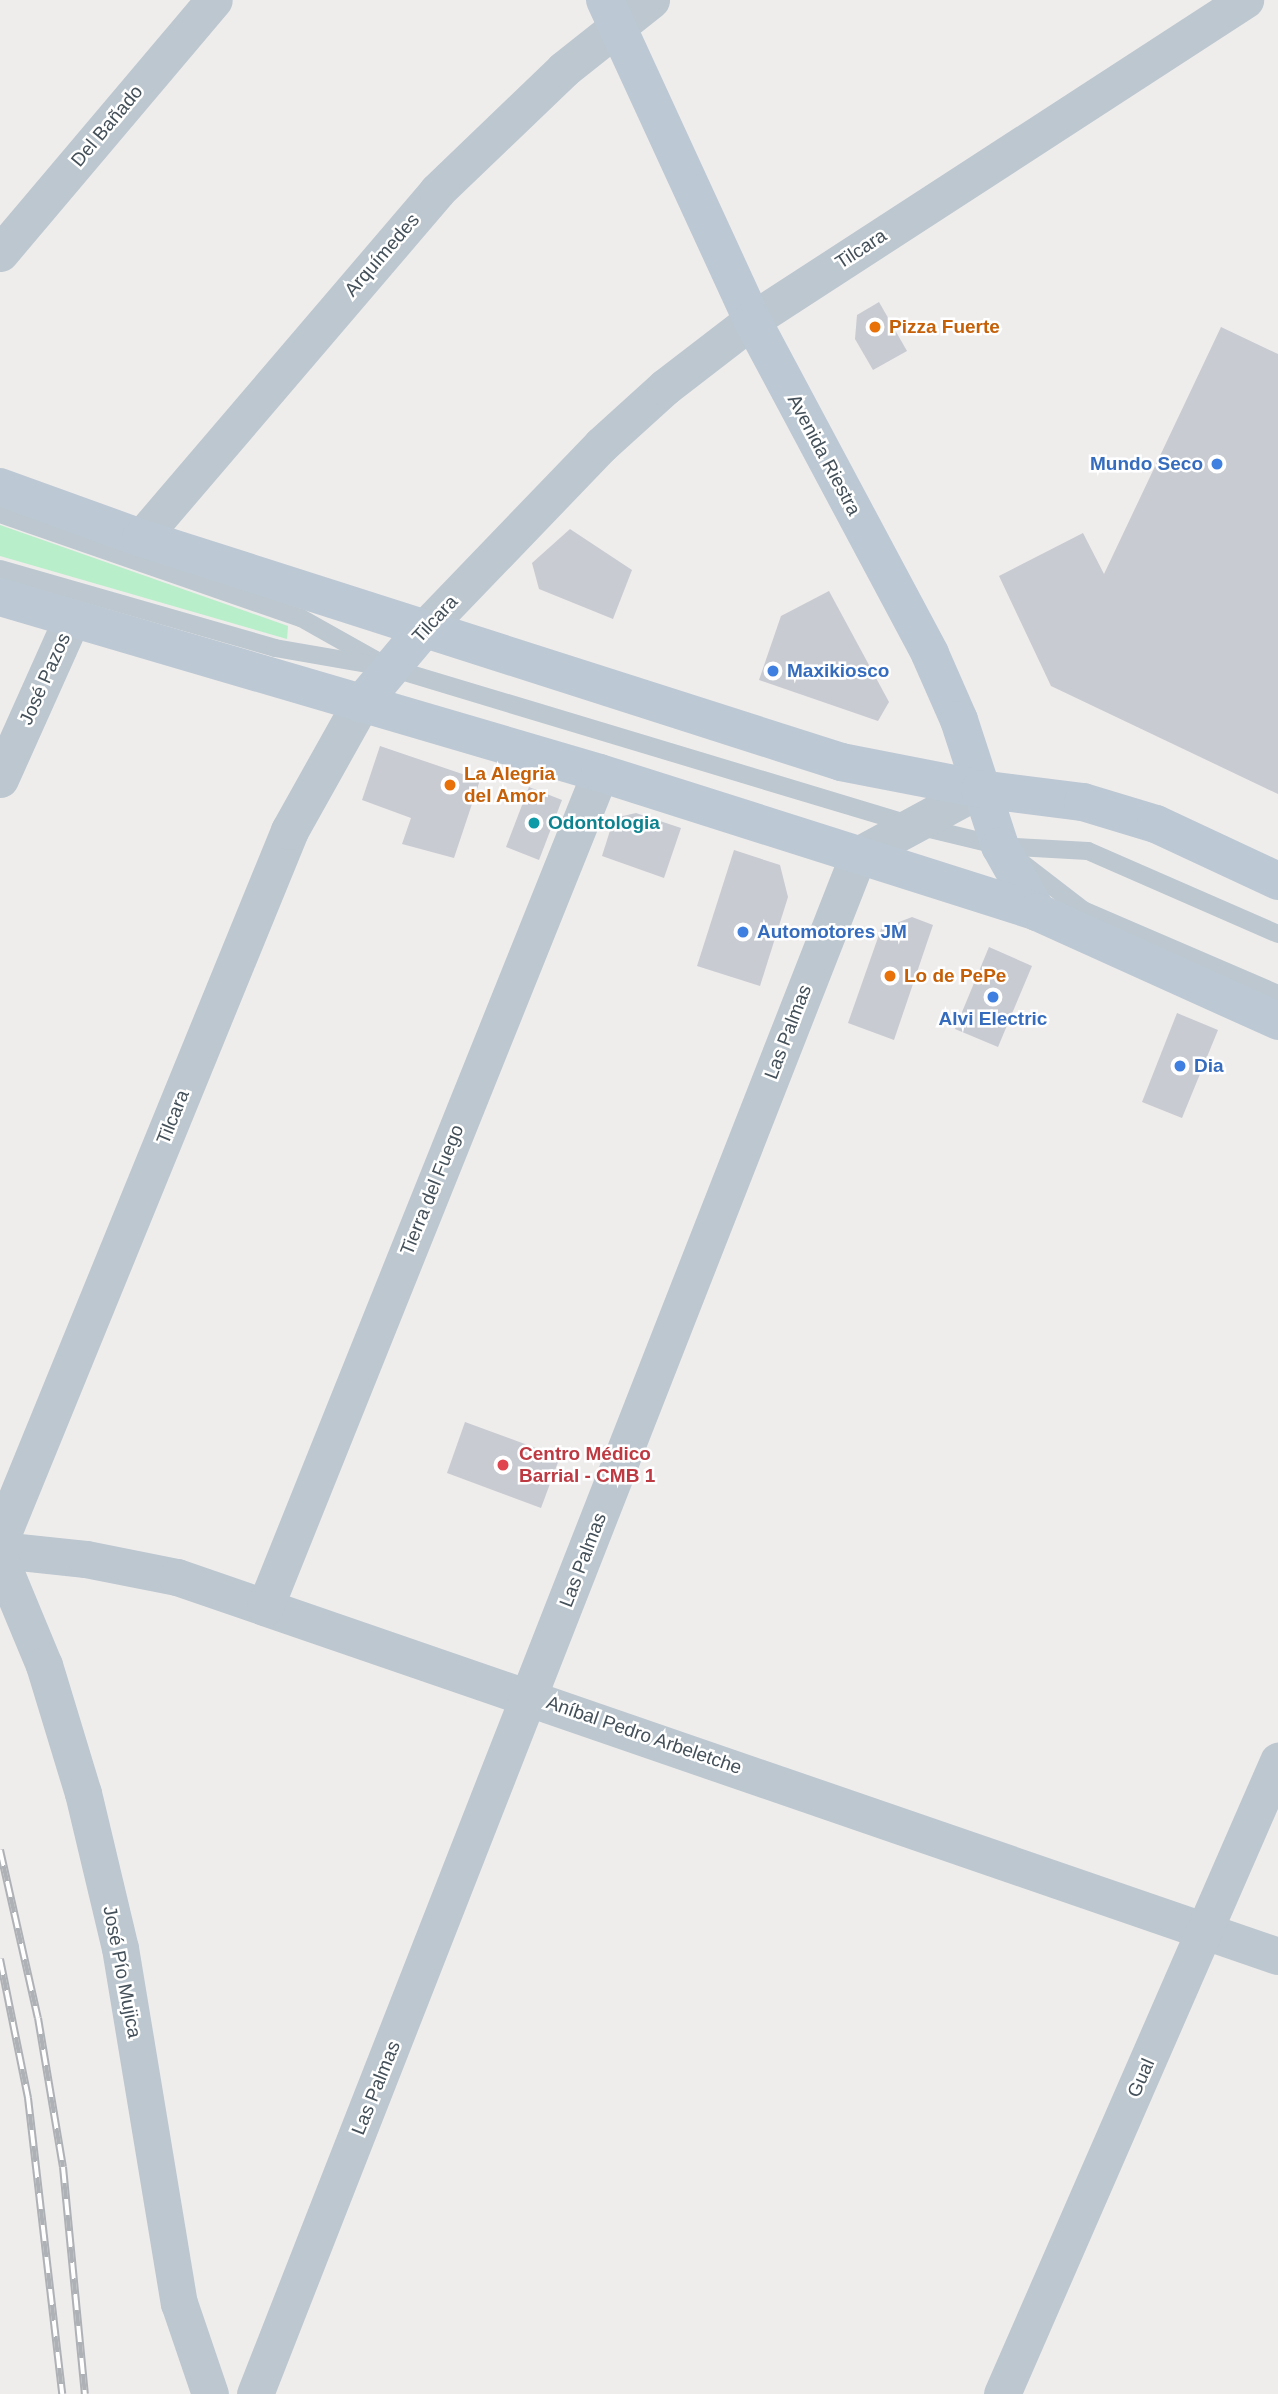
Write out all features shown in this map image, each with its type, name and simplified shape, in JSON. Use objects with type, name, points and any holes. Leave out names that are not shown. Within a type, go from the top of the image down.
[{"type":"main road","name":"Avenida Riestra","points":[[611,12],[752,320],[930,654],[959,720],[1000,846],[1037,912]]},
{"type":"main road","points":[[0,487],[141,538],[841,762],[980,789],[1083,802],[1156,824],[1278,881]]},
{"type":"main road","points":[[0,597],[600,774],[1037,912],[1278,1021]]},
{"type":"main road","name":"Tilcara","points":[[361,704],[424,629]]},
{"type":"street","name":"Del Bañado","points":[[0,253],[214,0]]},
{"type":"street","name":"Arquímedes","points":[[141,538],[437,191],[611,12],[651,0]]},
{"type":"street","name":"Tilcara","points":[[424,629],[601,445],[664,387],[752,320],[1245,0]]},
{"type":"street","name":"José Pazos","points":[[0,779],[72,618]]},
{"type":"street","name":"Tilcara","points":[[0,1541],[290,831],[361,704]]},
{"type":"street","name":"Tierra del Fuego","points":[[265,1607],[600,774]]},
{"type":"street","points":[[858,855],[909,824],[980,789]]},
{"type":"street","name":"Las Palmas","points":[[255,2394],[531,1696],[858,855]]},
{"type":"street","name":"Aníbal Pedro Arbeletche","points":[[0,1550],[86,1559],[177,1577],[531,1696],[1278,1956]]},
{"type":"street","name":"José Pío Mujica","points":[[0,1559],[44,1665],[83,1793],[120,1948],[179,2304],[210,2394]]},
{"type":"street","name":"Gual","points":[[1002,2394],[1278,1761]]},
{"type":"lane","points":[[0,514],[301,618],[391,668]]},
{"type":"lane","points":[[0,569],[275,648],[391,668],[909,824],[1000,846],[1088,851],[1278,934]]},
{"type":"lane","points":[[1000,846],[1083,910],[1278,994]]},
{"type":"green space","points":[[0,525],[288,626],[287,639],[0,556]]},
{"type":"building","name":"Pizza Fuerte","points":[[879,302],[907,351],[873,370],[855,339],[857,315]]},
{"type":"building","name":"Mundo Seco","points":[[1221,327],[1278,354],[1278,794],[1051,686],[999,576],[1083,533],[1104,574]]},
{"type":"building","points":[[570,529],[632,570],[613,619],[539,589],[532,563]]},
{"type":"building","points":[[829,591],[889,702],[878,721],[759,680],[781,616]]},
{"type":"building","points":[[380,746],[480,780],[454,858],[402,844],[411,818],[362,800]]},
{"type":"building","name":"Odontologia","points":[[529,787],[562,800],[539,860],[506,847]]},
{"type":"building","points":[[636,813],[681,828],[664,878],[602,856],[614,818]]},
{"type":"building","name":"Automotores JM","points":[[734,850],[780,865],[788,897],[760,986],[697,966]]},
{"type":"building","name":"Lo de PePe","points":[[912,917],[933,925],[894,1040],[848,1023],[881,929]]},
{"type":"building","name":"Alvi Electric","points":[[989,947],[1032,966],[998,1047],[955,1029]]},
{"type":"building","name":"Dia","points":[[1177,1013],[1218,1030],[1182,1118],[1142,1102]]},
{"type":"building","name":"Centro Médico Barrial - CMB 1","points":[[465,1422],[560,1457],[541,1508],[447,1473]]},
{"type":"railway","points":[[0,1850],[38,2018],[63,2167],[85,2394]]},
{"type":"railway","points":[[0,1959],[28,2098],[62,2394]]},
{"type":"place","name":"Pizza Fuerte","points":[[875,327]]},
{"type":"place","name":"Mundo Seco","points":[[1217,464]]},
{"type":"place","name":"Maxikiosco","points":[[773,671]]},
{"type":"place","name":"La Alegria del Amor","points":[[450,785]]},
{"type":"place","name":"Odontologia","points":[[534,823]]},
{"type":"place","name":"Automotores JM","points":[[743,932]]},
{"type":"place","name":"Lo de PePe","points":[[890,976]]},
{"type":"place","name":"Alvi Electric","points":[[993,997]]},
{"type":"place","name":"Dia","points":[[1180,1066]]},
{"type":"place","name":"Centro Médico Barrial - CMB 1","points":[[503,1465]]}]
